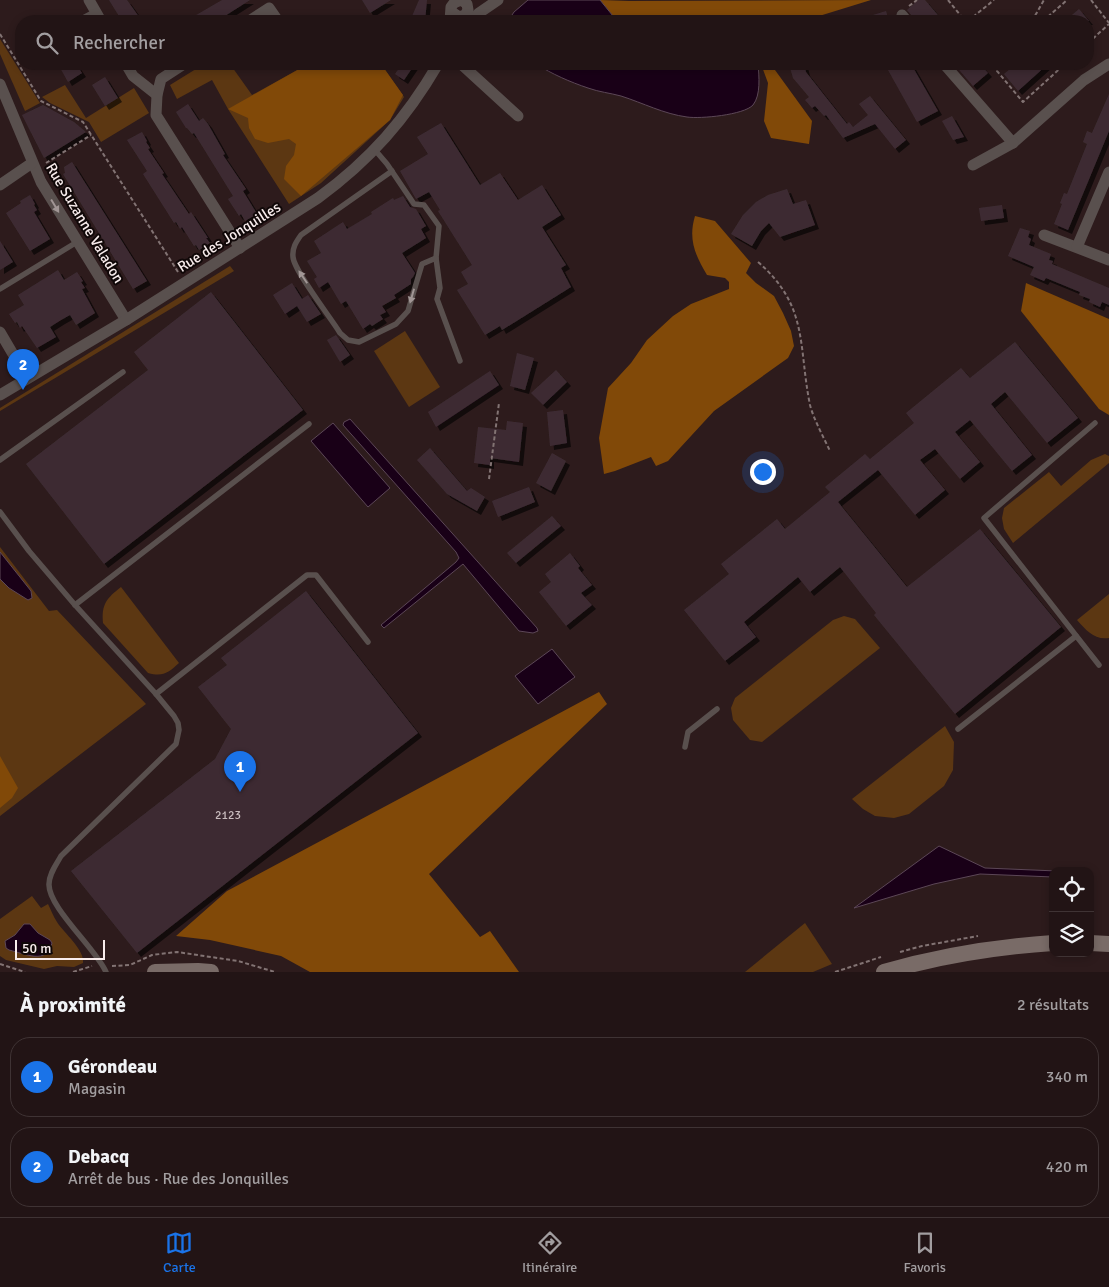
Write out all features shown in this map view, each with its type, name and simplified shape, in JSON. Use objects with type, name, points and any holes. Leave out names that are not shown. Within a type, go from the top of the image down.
[{"type":"main road","points":[[884,972],[921,961],[981,950],[1049,943]]},
{"type":"main road","points":[[1094,943],[1109,944]]},
{"type":"main road","points":[[155,972],[211,972]]},
{"type":"street","points":[[88,0],[98,15]]},
{"type":"street","points":[[472,15],[498,0]]},
{"type":"street","points":[[459,5],[468,10],[468,15]]},
{"type":"street","points":[[258,15],[269,8],[274,15]]},
{"type":"street","points":[[973,165],[1013,143],[1084,80],[1109,64]]},
{"type":"street","points":[[130,70],[133,76],[157,95]]},
{"type":"street","points":[[175,70],[161,79],[157,95],[156,115],[240,248]]},
{"type":"street","name":"Rue des Jonquilles","points":[[0,395],[126,320],[318,198],[346,178],[375,150],[410,109],[434,70]]},
{"type":"street","points":[[468,70],[518,116]]},
{"type":"street","points":[[949,70],[1013,143]]},
{"type":"street","name":"Rue Suzanne Valadon","points":[[0,84],[29,150],[38,164],[52,202],[126,320]]},
{"type":"street","points":[[0,185],[38,164]]},
{"type":"street","points":[[1076,247],[1109,172]]},
{"type":"street","points":[[1044,235],[1109,260]]},
{"type":"street","points":[[0,332],[27,378]]},
{"type":"lane","points":[[375,150],[414,204],[424,205],[439,226],[436,258],[440,288],[437,299],[460,360]]},
{"type":"lane","points":[[392,171],[300,235],[294,245],[293,253],[296,267],[340,333],[348,340],[359,342],[396,324],[408,311],[422,264],[436,258]]},
{"type":"lane","points":[[0,289],[77,242]]},
{"type":"lane","points":[[0,460],[123,372]]},
{"type":"lane","points":[[1095,423],[984,518],[1099,665]]},
{"type":"lane","points":[[75,605],[309,424]]},
{"type":"lane","points":[[0,512],[29,551],[156,694],[178,723],[176,744],[61,856],[52,871],[49,882],[52,898],[68,922],[102,963],[106,972]]},
{"type":"lane","points":[[156,694],[307,575],[316,575],[368,642]]},
{"type":"lane","points":[[958,729],[1076,636]]},
{"type":"lane","points":[[685,747],[688,732],[717,708]]},
{"type":"path","points":[[948,0],[962,15]]},
{"type":"path","points":[[975,15],[994,0]]},
{"type":"path","points":[[1035,15],[1044,0]]},
{"type":"path","points":[[1050,15],[1068,0]]},
{"type":"path","points":[[1091,0],[1109,24],[1094,38]]},
{"type":"path","points":[[0,34],[15,59]]},
{"type":"path","points":[[22,70],[41,101],[83,122],[179,274]]},
{"type":"path","points":[[997,70],[1022,102],[1058,70]]},
{"type":"path","points":[[38,164],[91,135]]},
{"type":"path","points":[[758,262],[782,285],[796,315],[811,407],[830,451]]},
{"type":"path","points":[[489,479],[499,403]]},
{"type":"path","points":[[238,960],[275,972]]},
{"type":"path","points":[[0,964],[25,972]]},
{"type":"shaded area","points":[[528,0],[600,0],[612,15],[512,15]]},
{"type":"shaded area","points":[[600,0],[871,0],[822,15],[612,15]]},
{"type":"shaded area","points":[[0,39],[15,63],[15,70],[19,70],[40,103],[25,111],[0,54]]},
{"type":"shaded area","points":[[194,70],[234,70],[252,95],[297,70],[385,70],[404,97],[390,120],[321,183],[289,204],[228,109],[212,80],[177,99],[170,85]]},
{"type":"shaded area","points":[[297,70],[385,70],[403,95],[390,120],[301,196],[284,179],[286,166],[294,155],[296,144],[289,139],[268,143],[255,139],[249,128],[248,118],[228,109]]},
{"type":"shaded area","points":[[547,70],[758,70],[759,80],[756,101],[748,108],[732,114],[711,117],[687,117],[621,96],[596,91]]},
{"type":"shaded area","points":[[763,70],[775,70],[812,121],[809,144],[771,138],[764,121],[768,83]]},
{"type":"shaded area","points":[[65,85],[86,118],[134,88],[149,113],[101,142],[89,122],[50,103],[42,97]]},
{"type":"shaded area","points":[[695,216],[715,221],[751,263],[746,273],[774,296],[791,331],[794,346],[788,358],[714,411],[668,461],[656,466],[651,457],[604,474],[599,438],[608,388],[631,363],[647,340],[673,316],[691,304],[729,289],[729,282],[725,278],[707,275],[699,261],[694,247],[692,232]]},
{"type":"shaded area","points":[[230,266],[234,271],[0,411],[0,408]]},
{"type":"shaded area","points":[[1026,283],[1109,319],[1109,415],[1099,409],[1021,311]]},
{"type":"shaded area","points":[[405,331],[440,387],[409,407],[374,351]]},
{"type":"shaded area","points":[[350,419],[538,631],[533,633],[519,631],[463,564],[384,628],[381,625],[459,558],[456,552],[343,425],[344,422]]},
{"type":"shaded area","points":[[333,423],[390,488],[368,507],[311,441]]},
{"type":"shaded area","points":[[1105,454],[1109,456],[1109,463],[1013,543],[1004,529],[1002,518],[1004,508],[1049,472],[1061,486],[1091,460]]},
{"type":"shaded area","points":[[0,547],[49,611],[57,610],[146,704],[0,816]]},
{"type":"shaded area","points":[[0,552],[31,591],[32,598],[28,600],[9,588],[0,579]]},
{"type":"shaded area","points":[[121,587],[179,663],[168,672],[158,675],[148,673],[103,623],[103,611],[106,602]]},
{"type":"shaded area","points":[[1109,594],[1109,638],[1099,638],[1088,631],[1077,620]]},
{"type":"shaded area","points":[[844,616],[855,619],[880,648],[762,742],[750,740],[733,720],[731,708],[735,698],[833,620]]},
{"type":"shaded area","points":[[552,649],[575,677],[538,704],[515,676]]},
{"type":"shaded area","points":[[599,692],[607,704],[429,874],[480,937],[490,931],[519,972],[310,972],[281,956],[210,940],[176,936],[227,891]]},
{"type":"shaded area","points":[[945,726],[954,742],[953,770],[944,786],[909,814],[894,818],[875,816],[863,809],[852,799]]},
{"type":"shaded area","points":[[0,756],[18,788],[12,798],[0,808]]},
{"type":"shaded area","points":[[939,846],[985,868],[1049,871],[1049,877],[980,874],[934,884],[854,908]]},
{"type":"shaded area","points":[[32,896],[41,908],[48,904],[57,922],[81,953],[83,963],[74,967],[57,966],[44,969],[6,960],[0,956],[0,919]]},
{"type":"shaded area","points":[[805,923],[832,964],[813,972],[745,972]]},
{"type":"shaded area","points":[[24,924],[30,924],[38,933],[50,940],[52,943],[46,954],[35,956],[6,948],[5,941],[15,935]]},
{"type":"building","points":[[109,0],[127,0],[138,15],[118,15]]},
{"type":"building","points":[[222,0],[250,0],[226,15],[196,15]]},
{"type":"building","points":[[362,0],[391,0],[370,13]]},
{"type":"building","points":[[419,0],[427,0],[426,15],[413,15]]},
{"type":"building","points":[[918,0],[925,0],[938,15],[911,15],[907,10]]},
{"type":"building","points":[[1079,9],[1084,15],[1072,15]]},
{"type":"building","points":[[886,11],[887,15],[873,15]]},
{"type":"building","points":[[61,70],[80,70],[82,73],[68,82]]},
{"type":"building","points":[[398,70],[411,70],[404,80],[395,74]]},
{"type":"building","points":[[791,70],[806,70],[847,124],[849,122],[853,127],[868,115],[859,104],[870,96],[906,140],[895,149],[875,124],[843,138],[826,115],[824,116],[815,106],[812,108],[805,100],[809,97],[793,78]]},
{"type":"building","points":[[888,70],[914,70],[938,111],[917,122]]},
{"type":"building","points":[[959,70],[985,70],[988,73],[973,86]]},
{"type":"building","points":[[1009,70],[1041,70],[1018,91],[1004,74]]},
{"type":"building","points":[[105,77],[118,98],[105,106],[92,85]]},
{"type":"building","points":[[1109,94],[1109,131],[1068,230],[1054,224],[1062,204],[1060,203],[1064,193],[1067,194],[1087,144],[1083,142],[1087,131],[1092,133]]},
{"type":"building","points":[[188,104],[199,121],[203,118],[208,124],[225,154],[223,155],[246,189],[243,191],[257,214],[245,221],[241,214],[239,216],[228,199],[233,196],[194,133],[192,134],[186,128],[176,112]]},
{"type":"building","points":[[43,105],[74,122],[86,132],[44,158],[22,115]]},
{"type":"building","points":[[952,116],[964,137],[953,140],[942,121]]},
{"type":"building","points":[[441,123],[480,185],[500,173],[518,200],[542,185],[561,215],[542,227],[566,265],[561,268],[571,287],[502,330],[500,326],[485,335],[457,290],[468,284],[461,272],[472,265],[438,211],[440,210],[429,192],[416,199],[400,171],[428,154],[417,137]]},
{"type":"building","points":[[142,132],[150,148],[148,149],[164,173],[162,174],[208,238],[206,238],[210,243],[199,250],[196,245],[194,246],[182,227],[180,229],[176,222],[174,223],[143,174],[147,171],[127,140]]},
{"type":"building","points":[[72,162],[147,281],[133,289],[63,174],[65,173],[64,167]]},
{"type":"building","points":[[787,189],[793,204],[806,200],[815,225],[780,237],[769,223],[761,231],[752,246],[731,234],[743,215],[756,202],[768,195]]},
{"type":"building","points":[[30,195],[37,210],[34,212],[50,239],[30,251],[6,213]]},
{"type":"building","points":[[403,196],[410,207],[416,209],[426,226],[421,229],[426,238],[402,253],[415,273],[411,279],[411,284],[394,295],[396,298],[382,306],[386,312],[380,315],[383,319],[363,329],[346,301],[341,304],[328,282],[319,288],[314,279],[317,277],[307,261],[321,253],[314,241],[343,222],[347,229],[372,214],[371,212],[393,198],[394,200]]},
{"type":"building","points":[[1002,205],[1004,218],[981,221],[979,208]]},
{"type":"building","points":[[1020,228],[1030,231],[1028,237],[1031,239],[1029,245],[1051,254],[1049,260],[1053,261],[1052,264],[1109,288],[1109,305],[1102,302],[1100,307],[1089,302],[1090,299],[1079,295],[1080,292],[1046,278],[1044,281],[1030,275],[1034,267],[1008,256]]},
{"type":"building","points":[[0,241],[13,262],[0,270]]},
{"type":"building","points":[[58,270],[64,280],[77,272],[83,281],[81,282],[85,288],[82,289],[95,313],[76,325],[70,315],[61,320],[50,327],[56,337],[37,348],[22,326],[20,328],[9,314],[24,305],[18,295]]},
{"type":"building","points":[[292,283],[302,299],[308,295],[321,314],[307,322],[297,306],[285,314],[273,295]]},
{"type":"building","points":[[211,292],[303,410],[104,564],[26,464],[148,370],[134,352]]},
{"type":"building","points":[[336,335],[350,355],[340,362],[327,340]]},
{"type":"building","points":[[1015,342],[1078,418],[1047,443],[1005,392],[991,404],[1032,455],[1012,471],[970,420],[955,432],[980,462],[960,479],[935,449],[920,460],[945,490],[915,515],[878,470],[838,502],[907,587],[980,529],[1061,627],[955,714],[874,615],[876,613],[840,567],[810,592],[798,577],[744,622],[756,637],[725,661],[684,610],[729,574],[721,564],[777,519],[785,529],[830,492],[825,487],[865,454],[870,459],[914,423],[906,413],[961,368],[970,378]]},
{"type":"building","points":[[517,353],[534,358],[525,390],[510,386]]},
{"type":"building","points":[[556,370],[567,382],[543,405],[531,393]]},
{"type":"building","points":[[490,371],[499,385],[436,427],[428,412]]},
{"type":"building","points":[[563,410],[567,443],[550,446],[547,412]]},
{"type":"building","points":[[507,421],[523,423],[519,462],[490,458],[490,465],[474,463],[478,427],[506,430]]},
{"type":"building","points":[[430,448],[467,491],[471,488],[485,497],[477,511],[447,494],[417,460]]},
{"type":"building","points":[[552,453],[566,461],[551,491],[536,483]]},
{"type":"building","points":[[529,487],[535,502],[498,517],[492,501]]},
{"type":"building","points":[[552,516],[561,526],[516,563],[507,553]]},
{"type":"building","points":[[570,553],[580,566],[578,568],[592,585],[581,593],[592,605],[566,626],[539,592],[551,582],[545,574]]},
{"type":"building","points":[[306,591],[418,733],[137,953],[71,871],[215,759],[231,729],[198,687],[227,665],[221,658]]},
{"type":"place","name":"Debacq","points":[[23,390]]},
{"type":"place","name":"Gérondeau","points":[[240,792]]}]
